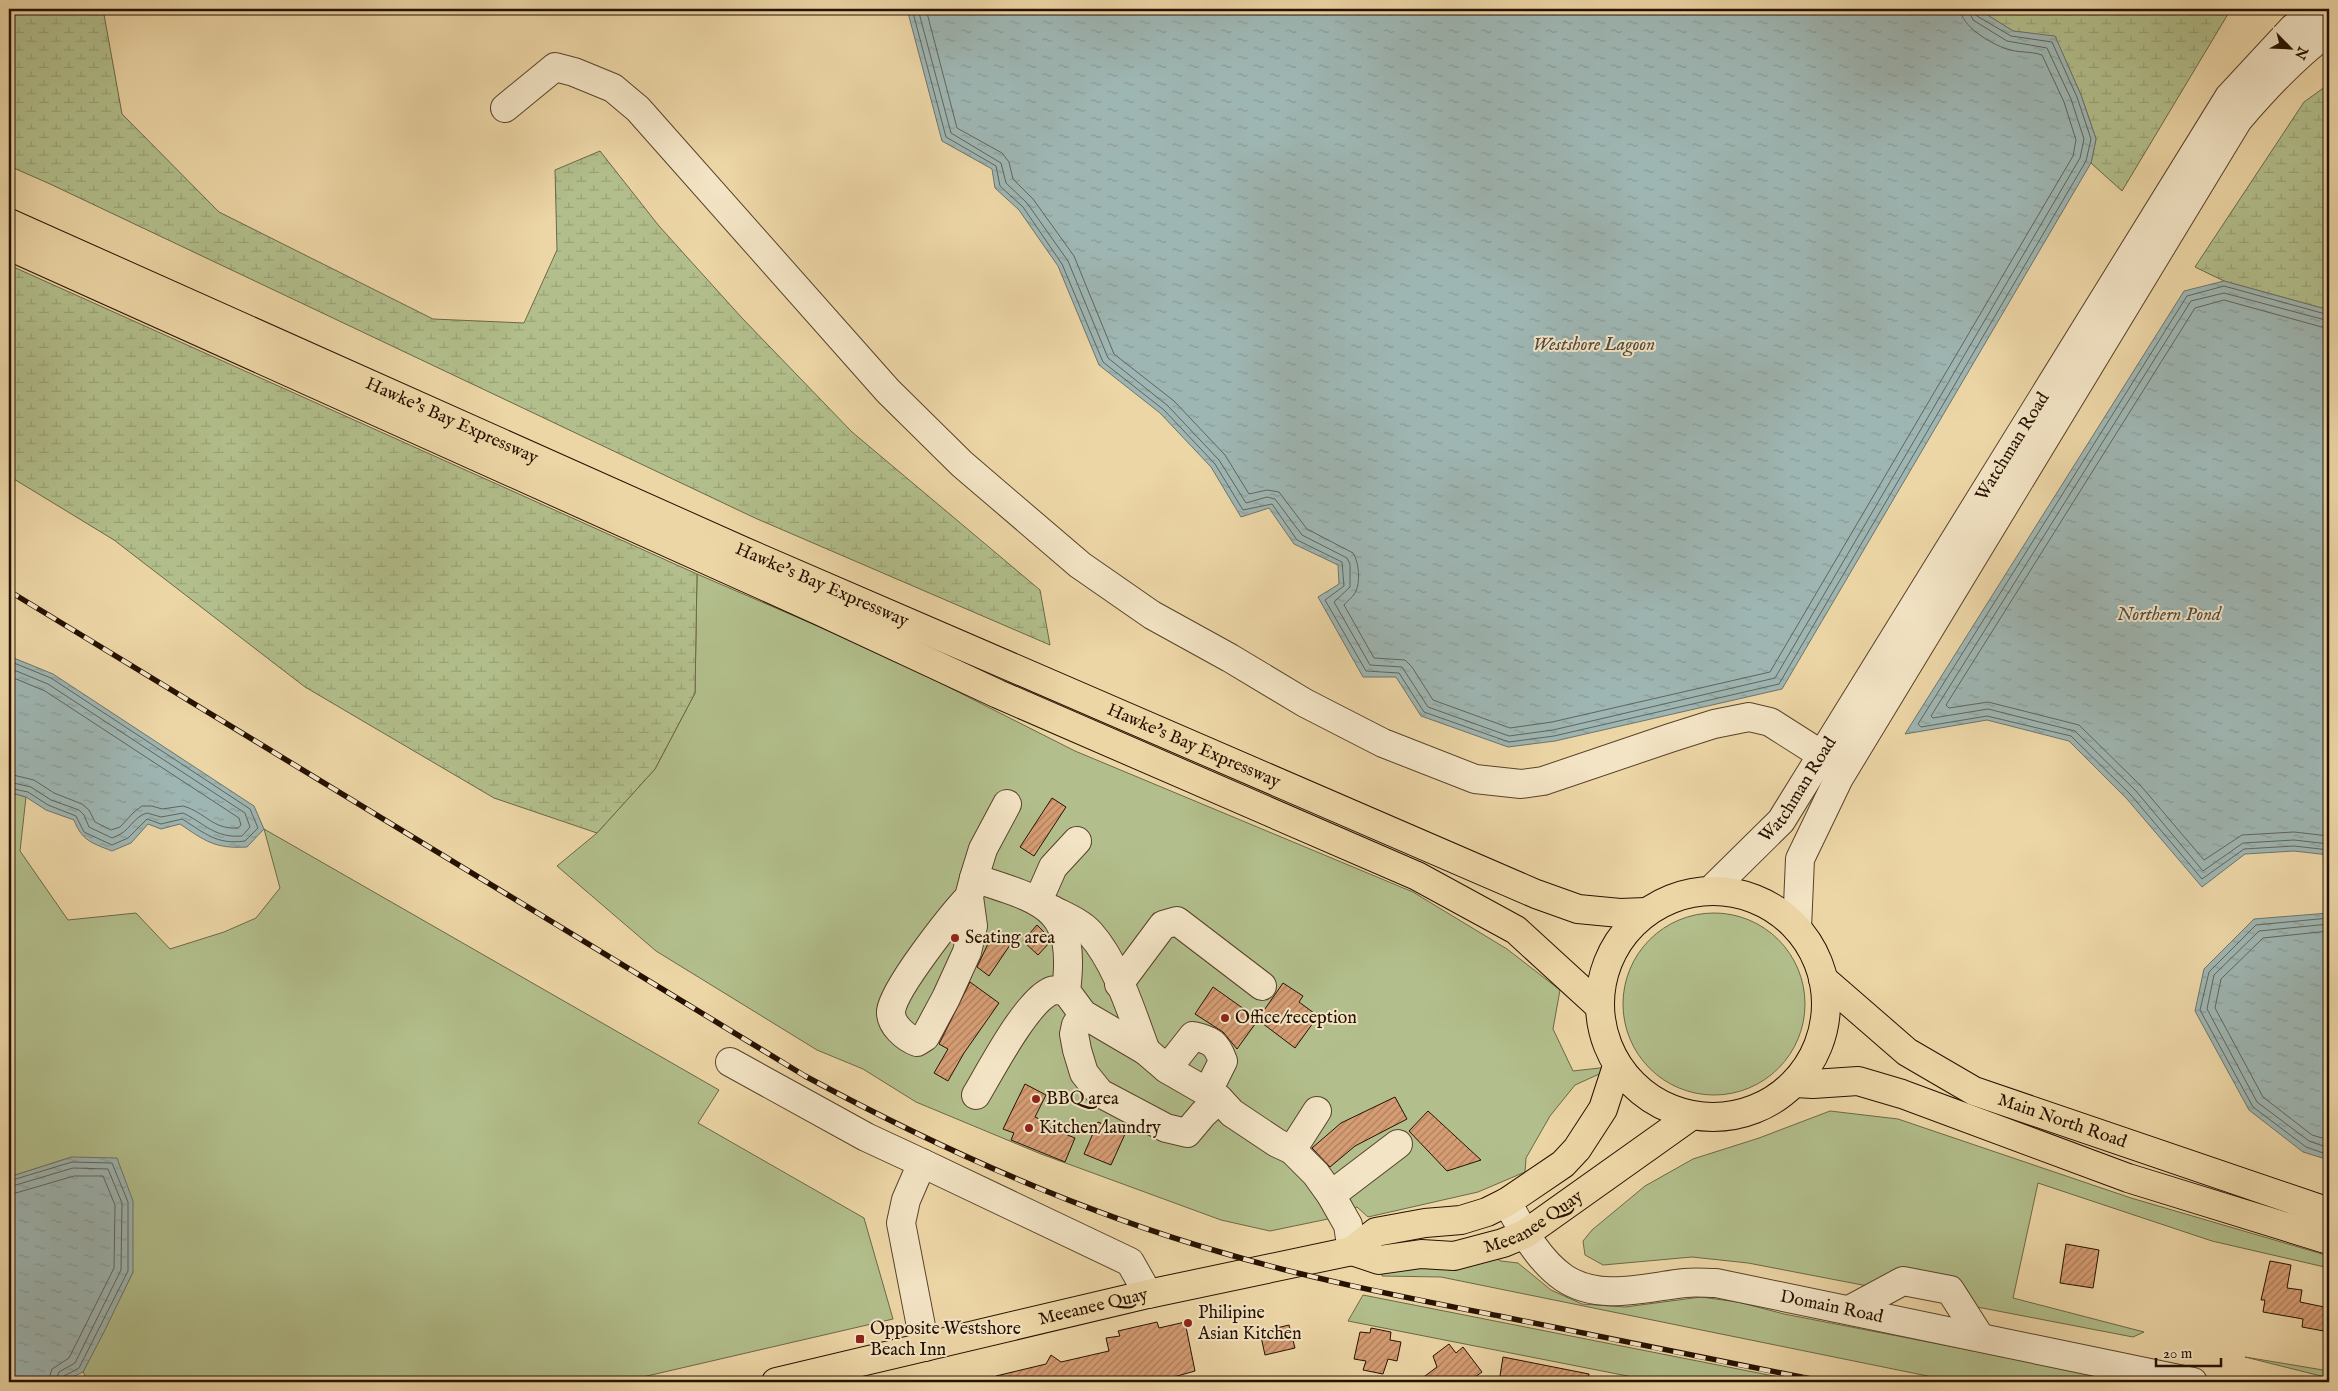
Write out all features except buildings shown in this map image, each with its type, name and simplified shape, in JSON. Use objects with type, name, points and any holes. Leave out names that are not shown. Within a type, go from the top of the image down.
[{"type":"main road","name":"Hawke's Bay Expressway","points":[[9,224],[743,551],[1536,894],[1578,909],[1620,913],[1646,912]]},
{"type":"main road","name":"Hawke's Bay Expressway","points":[[9,246],[786,595],[998,694],[1417,876],[1516,930],[1599,1006]]},
{"type":"main road","points":[[1710,891],[1742,894],[1772,907],[1797,928],[1814,953],[1823,979],[1826,1007],[1822,1034],[1812,1060],[1795,1082],[1765,1105],[1729,1117],[1691,1116],[1662,1106],[1650,1098],[1637,1089],[1617,1066],[1604,1037],[1599,1006],[1602,979],[1611,954],[1626,931],[1646,912],[1673,898],[1687,894],[1710,891]]},
{"type":"main road","name":"Main North Road","points":[[1823,979],[1907,1052],[1974,1091],[2329,1212]]},
{"type":"main road","name":"Meeanee Quay","points":[[1352,1252],[1376,1232],[1425,1223],[1461,1220],[1507,1202],[1563,1164],[1577,1149],[1603,1109],[1617,1066]]},
{"type":"main road","name":"Main North Road","points":[[1795,1082],[1813,1084],[1858,1081],[1902,1094],[2128,1178],[2329,1240]]},
{"type":"main road","name":"Meeanee Quay","points":[[776,1382],[1148,1294],[1352,1252],[1379,1260],[1422,1254],[1454,1256],[1503,1243],[1525,1234],[1606,1174],[1691,1116]]},
{"type":"street","name":"Watchman Road","points":[[1797,928],[1800,859],[1818,819],[1833,762],[2229,97],[2293,28],[2321,9]]},
{"type":"street","name":"Watchman Road","points":[[1710,891],[1781,821],[1833,762],[2238,120],[2273,80],[2329,31]]},
{"type":"street","points":[[505,108],[555,67],[574,72],[613,88],[638,109],[888,391],[962,464],[1080,565],[1152,615],[1230,658],[1305,703],[1383,743],[1475,779],[1521,784],[1543,781],[1714,724],[1749,717],[1770,722],[1833,762]]},
{"type":"street","points":[[1007,804],[983,849],[972,888],[1045,905],[1090,933],[1103,952],[1119,984],[1146,1051]]},
{"type":"street","points":[[1076,842],[1053,867],[1045,905],[1067,941],[1068,979],[1083,1014],[1146,1051],[1166,1069],[1213,1096],[1232,1113],[1277,1144],[1292,1150],[1316,1174],[1332,1195],[1348,1225],[1352,1252]]},
{"type":"street","points":[[1119,984],[1163,925],[1177,921],[1262,986]]},
{"type":"street","points":[[976,1095],[1037,1000],[1068,979],[1082,954],[1103,952]]},
{"type":"street","points":[[1083,1014],[1076,1025],[1074,1034],[1077,1050],[1084,1073],[1100,1093],[1166,1128],[1187,1133],[1203,1114],[1213,1096],[1222,1062],[1218,1047],[1210,1041],[1193,1036],[1166,1069]]},
{"type":"street","points":[[730,1062],[866,1137],[1130,1262],[1148,1294]]},
{"type":"street","points":[[1292,1150],[1317,1111]]},
{"type":"street","points":[[1332,1195],[1398,1144]]},
{"type":"street","points":[[922,1163],[906,1200],[901,1223],[925,1347]]},
{"type":"street","name":"Domain Road","points":[[1507,1202],[1525,1234],[1552,1268],[1578,1286],[1614,1291],[1686,1283],[1716,1283],[2193,1382]]},
{"type":"street","points":[[1849,1310],[1903,1281],[1950,1290],[1980,1337]]},
{"type":"green space","points":[[9,9],[103,9],[122,114],[219,212],[433,319],[524,323],[557,250],[555,170],[600,151],[659,226],[742,318],[852,432],[1040,590],[1050,645],[755,518],[9,166]]},
{"type":"green space","points":[[1978,9],[2231,9],[2122,191],[2091,163],[2096,139],[2081,95],[2055,37],[2013,31]]},
{"type":"green space","points":[[2329,84],[2329,310],[2224,281],[2195,267],[2304,102]]},
{"type":"green space","points":[[9,265],[697,574],[695,693],[655,769],[597,833],[494,798],[305,687],[114,540],[9,476]]},
{"type":"green space","points":[[697,574],[889,657],[1075,751],[1413,892],[1507,949],[1560,990],[1553,1029],[1573,1071],[1617,1066],[1575,1085],[1550,1116],[1526,1158],[1525,1172],[1478,1192],[1368,1217],[1357,1207],[1328,1219],[1270,1231],[1221,1220],[1041,1154],[916,1102],[863,1069],[817,1050],[656,951],[557,866],[597,833],[655,769],[695,693]]},
{"type":"green space","points":[[9,792],[26,797],[20,851],[68,920],[136,913],[170,949],[224,932],[256,918],[280,888],[264,829],[719,1090],[698,1123],[864,1218],[893,1319],[621,1382],[89,1382],[83,1372],[133,1272],[72,1157],[9,1177]]},
{"type":"green space","points":[[1714,913],[1732,915],[1749,920],[1764,928],[1784,946],[1798,969],[1803,986],[1805,1004],[1803,1022],[1798,1039],[1790,1054],[1772,1074],[1749,1088],[1732,1093],[1714,1095],[1696,1093],[1679,1088],[1664,1080],[1644,1062],[1630,1039],[1625,1022],[1623,1004],[1625,986],[1630,969],[1638,954],[1656,934],[1679,920],[1696,915]]},
{"type":"green space","points":[[1830,1111],[1898,1119],[2131,1198],[2329,1256],[2329,1268],[2212,1241],[2038,1183],[2013,1298],[2144,1332],[2133,1337],[1748,1263],[1692,1257],[1603,1265],[1585,1255],[1583,1241],[1592,1230],[1645,1186],[1693,1159],[1759,1138]]},
{"type":"green space","points":[[1480,1249],[1501,1261],[1518,1263],[1551,1290],[1582,1304],[1625,1307],[1701,1297],[1738,1302],[1784,1314],[2135,1382],[1957,1382],[1441,1277],[1382,1276],[1380,1262]]},
{"type":"green space","points":[[1363,1295],[1804,1382],[1658,1382],[1348,1321]]},
{"type":"green space","points":[[2245,1357],[2329,1371],[2329,1378]]},
{"type":"water","name":"Westshore Lagoon","points":[[907,9],[1978,9],[2013,31],[2055,36],[2081,95],[2096,139],[2091,163],[1782,689],[1555,741],[1508,747],[1421,716],[1396,677],[1363,677],[1318,597],[1339,584],[1338,565],[1294,544],[1269,508],[1241,517],[1211,467],[1160,413],[1099,365],[1058,266],[1019,210],[995,188],[992,169],[942,141]]},
{"type":"water","name":"Northern Pond","points":[[2224,281],[2329,310],[2329,855],[2294,851],[2245,854],[2202,887],[2127,799],[2069,741],[1987,720],[1905,734],[2184,291]]},
{"type":"water","points":[[9,656],[53,674],[254,806],[264,829],[247,847],[227,847],[211,843],[180,824],[161,829],[148,824],[131,843],[112,851],[84,837],[74,820],[46,810],[26,797],[9,792]]},
{"type":"water","points":[[2329,913],[2329,1160],[2303,1152],[2249,1110],[2195,1011],[2204,969],[2254,919]]},
{"type":"water","points":[[72,1157],[117,1158],[133,1201],[133,1272],[83,1372],[62,1382],[9,1382],[9,1177]]},
{"type":"railway","points":[[9,591],[805,1076],[906,1128],[1008,1175],[1060,1197],[1166,1235],[1255,1262],[1326,1280],[1826,1382]]},
{"type":"place","name":"Seating area","points":[[955,938]]},
{"type":"place","name":"Office/reception","points":[[1225,1018]]},
{"type":"place","name":"BBQ area","points":[[1036,1099]]},
{"type":"place","name":"Kitchen/laundry","points":[[1029,1128]]},
{"type":"place","name":"Philipine Asian Kitchen","points":[[1188,1323]]},
{"type":"place","name":"Opposite Westshore Beach Inn","points":[[860,1339]]}]
